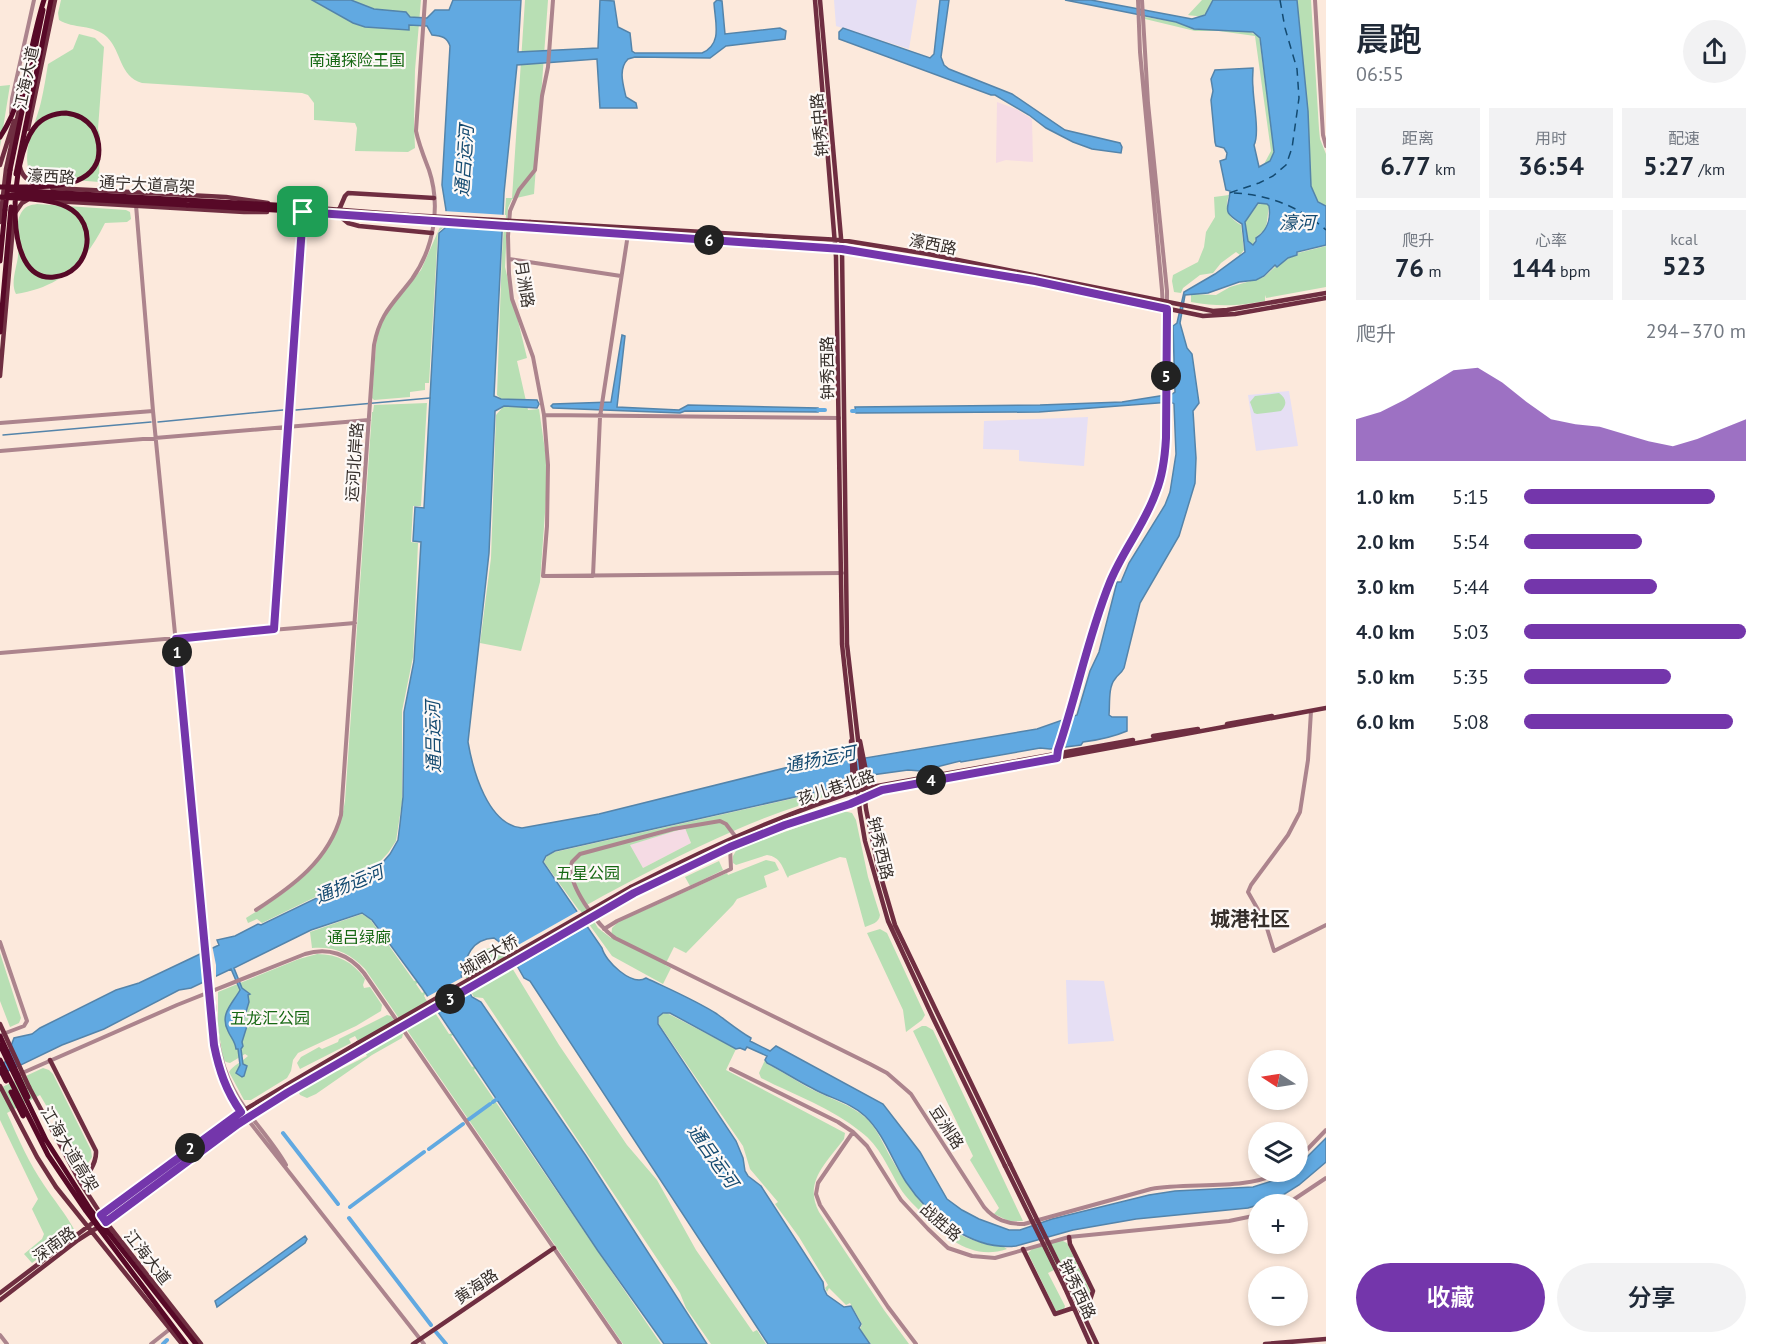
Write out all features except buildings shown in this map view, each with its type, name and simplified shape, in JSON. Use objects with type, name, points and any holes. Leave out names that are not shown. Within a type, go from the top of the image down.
[{"type":"highway","points":[[0,136],[12,117],[19,96],[44,0]]},
{"type":"highway","points":[[0,261],[10,170],[44,0]]},
{"type":"highway","points":[[0,332],[16,174],[53,0]]},
{"type":"highway","points":[[1,187],[65,185],[81,178],[92,170],[98,156],[99,143],[94,130],[84,120],[70,114],[61,113],[45,118],[34,128],[28,138],[16,174]]},
{"type":"highway","name":"通宁大道高架","points":[[1,187],[291,209]]},
{"type":"highway","points":[[1,197],[57,204],[74,211],[83,222],[87,236],[87,247],[79,264],[69,273],[57,277],[43,276],[31,271],[22,263],[14,242],[11,207]]},
{"type":"highway","name":"通宁大道高架","points":[[1,197],[187,202]]},
{"type":"highway","points":[[0,1036],[39,1119],[43,1141]]},
{"type":"highway","name":"江海大道高架","points":[[0,1045],[43,1141],[90,1209],[196,1344]]},
{"type":"highway","name":"江海大道高架","points":[[0,1060],[43,1141],[86,1212],[180,1343]]},
{"type":"highway","points":[[0,1069],[29,1127],[43,1141]]},
{"type":"main road","name":"江海大道","points":[[0,222],[1,187],[44,0]]},
{"type":"main road","name":"江海大道","points":[[0,376],[16,186],[53,0]]},
{"type":"main road","name":"钟秀中路","points":[[818,0],[839,248]]},
{"type":"main road","points":[[0,165],[20,104]]},
{"type":"main road","points":[[20,165],[21,173],[26,178],[47,188]]},
{"type":"main road","name":"濠西路","points":[[1,187],[225,197],[304,212],[338,212]]},
{"type":"main road","points":[[432,233],[359,226],[348,223],[338,212],[348,193],[434,198]]},
{"type":"main road","name":"濠西路","points":[[1,197],[244,212],[291,209],[838,240],[928,254],[1213,311],[1326,293]]},
{"type":"main road","points":[[13,218],[19,207],[27,200]]},
{"type":"main road","name":"濠西路","points":[[530,224],[628,234],[839,248],[1035,281],[1188,314],[1218,316],[1326,298]]},
{"type":"main road","name":"钟秀西路","points":[[839,248],[842,644],[860,777],[865,792],[875,857],[895,925],[1067,1286],[1090,1344]]},
{"type":"main road","name":"钟秀西路","points":[[839,248],[847,644],[854,729]]},
{"type":"main road","name":"孩儿巷北路","points":[[634,893],[730,847],[785,825],[859,800],[865,792],[1057,754],[1326,708]]},
{"type":"main road","points":[[846,795],[860,777],[854,729]]},
{"type":"main road","name":"孩儿巷北路","points":[[631,887],[679,861],[735,836],[858,790],[865,792],[882,790],[1057,754]]},
{"type":"main road","name":"钟秀西路","points":[[860,777],[858,790],[865,841],[888,921],[933,1018],[1008,1165]]},
{"type":"main road","name":"城闸大桥","points":[[358,1043],[631,887]]},
{"type":"main road","name":"城闸大桥","points":[[362,1049],[634,893]]},
{"type":"main road","name":"江海大道","points":[[0,1024],[29,1087],[86,1192],[106,1222],[201,1344]]},
{"type":"main road","name":"深南路","points":[[0,1293],[101,1215],[243,1111],[358,1043]]},
{"type":"main road","name":"深南路","points":[[0,1300],[78,1240],[91,1233],[249,1118],[362,1049]]},
{"type":"main road","points":[[50,1060],[96,1151],[97,1158],[85,1181],[86,1192]]},
{"type":"main road","name":"江海大道","points":[[0,1084],[37,1157],[91,1233],[180,1343]]},
{"type":"main road","points":[[72,1168],[84,1172],[94,1165]]},
{"type":"main road","points":[[1023,1249],[1055,1314],[1090,1300],[1093,1291],[1070,1244],[1069,1237]]},
{"type":"main road","name":"黄海路","points":[[413,1344],[422,1342],[554,1248]]},
{"type":"main road","name":"钟秀西路","points":[[1076,1307],[1097,1344]]},
{"type":"main road","points":[[1265,1344],[1326,1339]]},
{"type":"street","points":[[12,144],[9,134],[12,99],[34,0]]},
{"type":"street","name":"运河北岸路","points":[[256,910],[297,881],[314,865],[332,841],[338,828],[344,798],[374,345],[386,310],[419,268],[429,248],[432,233],[434,198],[431,178],[416,131],[425,0]]},
{"type":"street","name":"月洲路","points":[[553,0],[548,66],[542,96],[535,170],[519,190],[510,211],[509,259],[512,299],[533,357],[544,416],[548,465],[543,576],[593,576]]},
{"type":"street","points":[[1057,754],[1109,585],[1123,554],[1148,511],[1159,484],[1166,438],[1166,356],[1163,346],[1165,301],[1140,0]]},
{"type":"street","points":[[1314,0],[1323,135],[1326,146]]},
{"type":"street","points":[[136,206],[153,411],[219,1070],[227,1089],[243,1111],[422,1342]]},
{"type":"street","points":[[274,629],[299,276],[298,260],[304,212]]},
{"type":"street","points":[[628,234],[600,417],[593,576],[842,573]]},
{"type":"street","points":[[509,259],[621,276]]},
{"type":"street","points":[[0,423],[153,411]]},
{"type":"street","points":[[544,416],[840,418]]},
{"type":"street","points":[[0,451],[288,429],[369,420]]},
{"type":"street","points":[[0,653],[355,623]]},
{"type":"street","points":[[1311,711],[1308,760],[1300,812],[1292,830],[1248,892],[1265,922],[1274,951],[1326,925]]},
{"type":"street","points":[[730,847],[731,869],[604,929],[570,875],[572,861],[577,856],[601,848],[714,821],[723,822],[735,836]]},
{"type":"street","name":"豆洲路","points":[[604,929],[625,943],[893,1077],[911,1094],[984,1208],[1001,1221],[1024,1224],[1151,1189],[1254,1182]]},
{"type":"street","points":[[0,942],[27,1021],[24,1026],[0,1036]]},
{"type":"street","points":[[0,1084],[177,1005],[315,951],[337,953],[355,963],[364,973],[620,1344]]},
{"type":"street","name":"战胜路","points":[[731,1069],[838,1122],[853,1132],[878,1160],[901,1200],[948,1248],[972,1256],[984,1258],[1006,1256],[1069,1237],[1229,1221],[1248,1217]]},
{"type":"street","points":[[1308,1149],[1326,1130]]},
{"type":"street","points":[[853,1132],[818,1184],[816,1194],[820,1205],[888,1307],[916,1344]]},
{"type":"street","points":[[1302,1194],[1326,1178]]},
{"type":"street","points":[[151,1344],[170,1329]]},
{"type":"street","points":[[0,1335],[7,1344]]},
{"type":"shaded area","points":[[834,0],[917,0],[909,49],[836,26]]},
{"type":"shaded area","points":[[997,102],[1016,109],[1032,119],[1033,162],[1006,160],[996,163]]},
{"type":"shaded area","points":[[1289,391],[1298,446],[1256,451],[1248,395]]},
{"type":"shaded area","points":[[1088,417],[1084,466],[1019,461],[1019,450],[983,449],[984,421]]},
{"type":"shaded area","points":[[685,828],[691,843],[643,868],[629,845]]},
{"type":"shaded area","points":[[1066,980],[1104,981],[1114,1041],[1068,1044]]},
{"type":"green space","name":"南通探险王国","points":[[61,0],[421,0],[415,70],[415,148],[408,152],[355,151],[357,128],[355,123],[314,120],[314,103],[308,95],[302,93],[142,83],[129,75],[112,43],[102,33],[59,20]]},
{"type":"green space","points":[[525,0],[548,0],[534,194],[512,199],[508,208],[505,267],[527,358],[517,361],[528,410],[539,409],[548,471],[540,582],[521,651],[480,643],[491,558],[496,415],[502,408],[502,400],[497,395],[502,253],[506,198],[512,198]]},
{"type":"green space","points":[[1202,0],[1213,0],[1207,13],[1202,16],[1188,15]]},
{"type":"green space","points":[[1297,0],[1311,0],[1319,129],[1326,154],[1326,206],[1318,202],[1311,186],[1308,111]]},
{"type":"green space","points":[[1145,17],[1176,22],[1194,29],[1247,31],[1259,36],[1274,150],[1270,161],[1264,164],[1271,151],[1255,36],[1219,31],[1195,31],[1145,19]]},
{"type":"green space","points":[[79,34],[95,38],[104,47],[98,129],[100,135],[99,182],[38,177],[29,171],[27,162],[28,145],[41,102],[48,64],[73,49]]},
{"type":"green space","points":[[10,85],[0,147],[0,86]]},
{"type":"green space","points":[[1229,195],[1227,209],[1230,216],[1241,225],[1244,250],[1240,255],[1236,252],[1221,263],[1213,273],[1200,275],[1183,288],[1181,293],[1174,292],[1173,275],[1198,262],[1204,247],[1206,232],[1215,217],[1214,197]]},
{"type":"green space","points":[[1259,203],[1269,206],[1266,229],[1256,237],[1253,245],[1248,241],[1245,222]]},
{"type":"green space","points":[[37,204],[126,210],[130,212],[131,219],[127,222],[105,223],[80,261],[59,279],[32,291],[16,294],[14,280],[18,256],[19,218],[26,207]]},
{"type":"green space","points":[[440,227],[444,227],[438,232],[429,383],[425,383],[425,390],[410,392],[410,397],[374,400],[372,398],[378,332],[388,310],[421,270]]},
{"type":"green space","points":[[1326,246],[1326,287],[1266,298],[1265,295],[1265,301],[1246,304],[1220,305],[1191,302],[1191,294],[1216,295],[1230,287],[1264,277],[1276,266],[1298,253]]},
{"type":"green space","points":[[1279,393],[1285,401],[1285,406],[1281,411],[1254,413],[1250,402],[1255,396]]},
{"type":"green space","points":[[427,403],[421,506],[413,506],[411,542],[418,543],[413,657],[402,711],[402,802],[396,841],[373,869],[262,923],[257,919],[248,923],[246,918],[280,896],[310,870],[333,839],[340,821],[345,801],[372,412],[374,405]]},
{"type":"green space","name":"五星公园","points":[[844,787],[843,790],[764,818],[718,838],[585,906],[598,928],[611,938],[612,928],[618,922],[727,873],[728,875],[766,860],[775,862],[779,870],[764,876],[767,887],[737,899],[686,953],[674,947],[665,965],[671,968],[663,984],[612,956],[544,862],[547,856],[555,852]],"holes":[[[685,828],[691,843],[643,868],[630,845]]]},
{"type":"green space","points":[[843,811],[852,813],[856,820],[868,877],[880,915],[873,924],[865,927],[846,858],[840,857],[788,878],[780,863],[772,856],[767,855],[736,865],[733,863],[733,856],[737,849]]},
{"type":"green space","points":[[719,861],[723,870],[690,886],[685,877]]},
{"type":"green space","name":"通吕绿廊","points":[[362,914],[370,919],[414,981],[421,980],[416,984],[422,993],[427,990],[424,996],[449,1034],[456,1033],[451,1036],[472,1067],[479,1064],[474,1070],[661,1344],[623,1344],[365,969],[341,952],[327,948],[312,948],[310,932]]},
{"type":"green space","points":[[880,929],[887,933],[925,1015],[906,1032],[903,1010],[867,933]]},
{"type":"green space","points":[[490,948],[503,953],[559,1045],[627,1145],[657,1180],[696,1250],[753,1332],[757,1330],[766,1344],[711,1344],[686,1308],[680,1293],[483,998],[474,997],[464,979],[469,972],[471,959],[481,951]]},
{"type":"green space","points":[[0,953],[21,1018],[19,1023],[10,1027],[0,1001]]},
{"type":"green space","name":"五龙汇公园","points":[[317,954],[338,957],[355,968],[365,979],[364,988],[370,987],[382,1005],[381,1011],[356,1026],[298,1053],[287,1078],[251,1100],[244,1100],[229,1072],[248,1056],[245,1054],[230,1063],[223,1059],[218,1026],[218,992]]},
{"type":"green space","points":[[667,1013],[736,1049],[726,1070],[845,1133],[844,1139],[824,1164],[815,1182],[815,1201],[819,1212],[909,1344],[871,1344],[860,1329],[862,1324],[850,1303],[846,1305],[829,1288],[827,1292],[825,1288],[828,1285],[799,1237],[775,1204],[778,1202],[750,1169],[743,1146],[659,1024],[659,1017]]},
{"type":"green space","points":[[387,1015],[391,1016],[403,1034],[402,1038],[372,1055],[316,1094],[307,1098],[300,1095],[301,1089],[367,1056],[355,1036],[349,1039],[351,1043],[300,1069],[297,1063],[301,1057],[319,1047],[322,1049],[338,1042],[339,1039]]},
{"type":"green space","points":[[922,1026],[933,1030],[1023,1221],[1009,1221],[994,1214],[999,1208],[970,1160],[973,1156],[913,1031]]},
{"type":"green space","points":[[765,1060],[767,1064],[867,1119],[912,1191],[936,1218],[950,1229],[966,1237],[1007,1249],[995,1252],[972,1250],[941,1232],[905,1195],[879,1151],[868,1138],[850,1123],[761,1078],[759,1073]]},
{"type":"green space","points":[[43,1068],[53,1074],[91,1150],[92,1157],[87,1165],[80,1163],[40,1095],[7,1113],[33,1168],[74,1229],[71,1234],[32,1263],[24,1254],[42,1239],[44,1234],[32,1209],[38,1199],[0,1120],[0,1088]]},
{"type":"green space","points":[[1061,1240],[1067,1243],[1091,1293],[1088,1298],[1082,1297],[1066,1264],[1048,1273],[1065,1306],[1059,1312],[1056,1311],[1028,1253],[1034,1247]]},
{"type":"water","points":[[312,0],[351,0],[374,9],[406,12],[410,17],[427,18],[435,10],[449,10],[453,0],[521,0],[518,52],[598,48],[600,0],[614,1],[618,27],[630,33],[632,51],[635,53],[702,53],[709,49],[716,32],[714,3],[717,0],[722,1],[725,34],[780,28],[786,31],[785,39],[726,46],[710,58],[635,57],[628,59],[623,67],[623,82],[626,97],[636,103],[637,108],[600,108],[597,59],[517,65],[504,193],[494,396],[501,399],[537,400],[539,404],[537,408],[504,406],[495,411],[489,553],[468,742],[478,781],[491,807],[510,825],[522,828],[599,814],[825,758],[847,756],[848,761],[1037,729],[1077,715],[1090,671],[1099,652],[1117,582],[1121,582],[1129,563],[1165,505],[1170,492],[1176,454],[1174,404],[1171,402],[1039,412],[856,413],[855,407],[1122,402],[1175,392],[1173,326],[1177,323],[1184,292],[1215,274],[1245,252],[1242,224],[1227,210],[1230,191],[1226,190],[1220,161],[1226,159],[1227,153],[1224,148],[1216,146],[1215,142],[1211,79],[1215,70],[1253,68],[1256,125],[1254,145],[1259,167],[1270,161],[1274,152],[1260,38],[1253,32],[1194,29],[1176,22],[1065,0],[1091,0],[1192,19],[1205,15],[1213,0],[1297,0],[1308,111],[1311,186],[1318,202],[1326,206],[1326,245],[1297,252],[1297,255],[1288,258],[1277,267],[1275,265],[1264,276],[1256,280],[1239,282],[1208,293],[1185,295],[1180,323],[1187,348],[1192,354],[1199,403],[1193,411],[1195,483],[1179,536],[1140,603],[1124,668],[1111,687],[1109,715],[1127,717],[1127,731],[1083,742],[1081,745],[1040,748],[960,761],[921,771],[908,770],[850,778],[848,785],[555,851],[546,856],[543,862],[608,959],[620,971],[634,979],[646,978],[691,999],[751,1038],[750,1041],[770,1051],[776,1046],[883,1104],[920,1152],[947,1199],[979,1219],[1009,1230],[1020,1230],[1052,1219],[1149,1195],[1175,1191],[1253,1187],[1269,1182],[1303,1182],[1299,1185],[1285,1194],[1248,1194],[1248,1208],[1136,1219],[1073,1230],[1016,1246],[984,1243],[954,1229],[927,1207],[906,1182],[872,1123],[859,1111],[767,1063],[765,1060],[767,1056],[747,1047],[745,1050],[736,1049],[670,1013],[663,1013],[658,1017],[658,1024],[736,1141],[748,1176],[761,1186],[823,1282],[827,1295],[844,1307],[851,1306],[861,1324],[859,1328],[870,1344],[768,1344],[530,981],[524,978],[507,948],[494,938],[486,939],[471,950],[461,976],[472,997],[481,1002],[586,1156],[707,1344],[664,1344],[598,1251],[422,988],[372,920],[362,913],[311,930],[234,968],[242,988],[250,994],[243,1022],[247,1026],[241,1049],[243,1064],[247,1066],[242,1077],[236,1073],[240,1065],[238,1049],[229,1033],[225,1019],[228,1009],[240,990],[231,969],[191,988],[179,990],[104,1029],[62,1045],[0,1075],[14,1038],[32,1034],[116,990],[139,983],[219,945],[217,940],[235,936],[258,924],[261,925],[377,869],[398,840],[403,797],[404,712],[414,661],[421,542],[413,541],[415,507],[424,508],[439,233],[445,228],[446,210],[442,185],[450,46],[444,38],[432,35],[427,26],[409,25],[409,30],[365,27],[353,23]],"holes":[[[1258,203],[1269,206],[1269,220],[1253,245],[1248,241],[1245,222]]]},
{"type":"water","points":[[940,0],[949,0],[941,57],[944,65],[1012,94],[1065,130],[1120,143],[1121,153],[1092,149],[1073,142],[1046,128],[995,95],[839,39],[839,32],[843,28],[930,58],[934,54]]},
{"type":"water","points":[[622,335],[625,336],[617,407],[679,410],[688,405],[818,408],[818,412],[685,411],[680,413],[553,408],[551,406],[553,404],[611,402]]},
{"type":"water","points":[[1326,1138],[1326,1162],[1308,1177],[1308,1156]]},
{"type":"water","points":[[305,1236],[307,1239],[305,1243],[217,1307],[215,1301]]},
{"type":"pier","points":[[443,211],[506,215],[505,231],[442,227]]},
{"type":"pier","points":[[580,910],[590,925],[515,968],[506,952]]},
{"type":"pier","points":[[212,945],[216,980],[203,986],[200,950]]},
{"type":"pier","points":[[465,976],[473,992],[436,1014],[425,998]]},
{"type":"waterway","points":[[296,410],[430,398]]},
{"type":"waterway","points":[[158,422],[283,410]]},
{"type":"waterway","points":[[818,410],[825,410]]},
{"type":"waterway","points":[[3,435],[151,422]]},
{"type":"waterway","points":[[493,1102],[497,1099]]},
{"type":"waterway","points":[[468,1120],[490,1104]]},
{"type":"waterway","points":[[429,1149],[463,1124]]},
{"type":"waterway","points":[[283,1133],[338,1204]]},
{"type":"waterway","points":[[350,1207],[424,1152]]},
{"type":"waterway","points":[[349,1218],[431,1325]]},
{"type":"waterway","points":[[436,1332],[446,1344]]},
{"type":"waterway","points":[[163,1344],[167,1340]]},
{"type":"ferry route","points":[[1280,0],[1285,28],[1297,69],[1299,98],[1292,148],[1286,165],[1273,176],[1229,193],[1256,195],[1281,202],[1305,214],[1326,230]]},
{"type":"district","name":"城港社区","points":[[1250,919]]},
{"type":"route","points":[[303,212],[842,249],[1035,281],[1167,309],[1166,438],[1159,484],[1151,505],[1123,554],[1109,585],[1057,758],[882,790],[850,804],[785,825],[683,868],[634,893],[287,1093],[238,1124],[106,1222],[101,1215],[241,1112],[219,1070],[214,1045],[176,639],[274,629],[303,212]]},
{"type":"water label","name":"通吕运河","points":[[464,161]]},
{"type":"water label","name":"濠河","points":[[1297,222]]},
{"type":"water label","name":"通吕运河","points":[[433,737]]},
{"type":"water label","name":"通扬运河","points":[[820,759]]},
{"type":"water label","name":"通扬运河","points":[[349,884]]},
{"type":"water label","name":"通吕运河","points":[[713,1156]]}]
